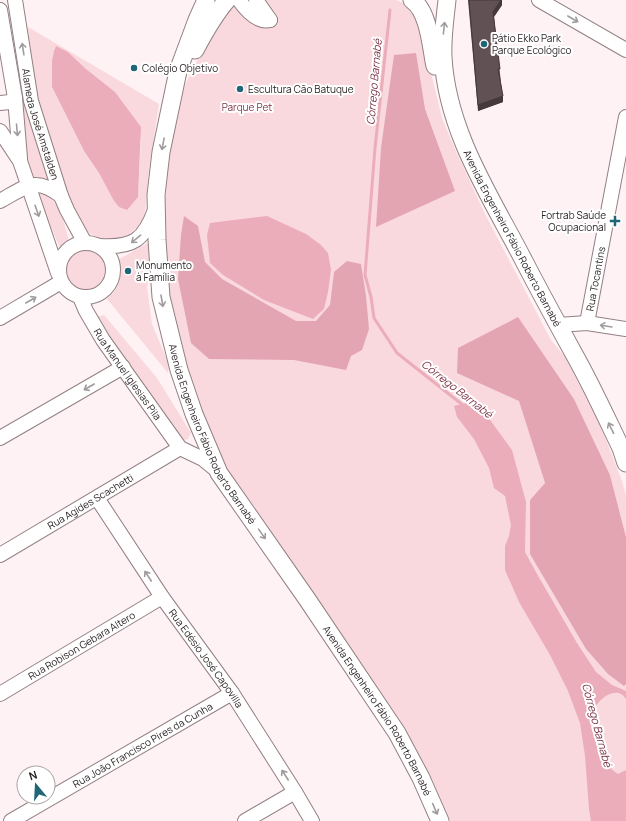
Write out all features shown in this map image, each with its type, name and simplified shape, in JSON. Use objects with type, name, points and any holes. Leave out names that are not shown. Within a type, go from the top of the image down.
[{"type":"main road","name":"Avenida Engenheiro Fábio Roberto Barnabé","points":[[206,0],[178,71],[159,170],[156,207],[161,297],[179,370],[194,414],[219,473],[307,599],[397,733],[421,778],[440,821]]},
{"type":"main road","points":[[169,115],[177,100],[190,60],[213,18],[227,0]]},
{"type":"main road","points":[[412,0],[418,6],[428,27],[438,82],[451,130],[460,150],[470,158]]},
{"type":"main road","name":"Avenida Engenheiro Fábio Roberto Barnabé","points":[[447,0],[443,34],[443,58],[446,83],[458,126],[470,158],[558,325],[575,354],[624,454]]},
{"type":"street","name":"Alameda José Amstalden","points":[[15,0],[31,101],[61,196],[85,243]]},
{"type":"street","points":[[239,0],[246,9],[258,19],[265,21],[270,20],[256,0]]},
{"type":"street","points":[[539,0],[626,50]]},
{"type":"street","name":"Alameda José Amstalden","points":[[0,10],[15,98],[20,161]]},
{"type":"street","points":[[0,103],[10,102],[15,98]]},
{"type":"street","name":"Rua Tocantins","points":[[587,323],[624,145],[626,117]]},
{"type":"street","points":[[0,131],[20,161],[60,279],[69,292],[80,297],[93,297],[104,292],[112,282],[114,269],[111,257],[100,246]]},
{"type":"street","points":[[0,201],[28,185],[37,184],[52,189],[61,196]]},
{"type":"street","points":[[60,279],[58,268],[60,260],[74,245],[90,243],[100,246],[123,246],[130,244],[149,226],[156,207]]},
{"type":"street","points":[[0,318],[60,279]]},
{"type":"street","name":"Rua Manuel Iglesias Pila","points":[[80,297],[86,311],[103,340],[180,448]]},
{"type":"street","points":[[558,325],[587,323],[626,330]]},
{"type":"street","points":[[0,438],[123,367]]},
{"type":"street","points":[[180,448],[203,459],[219,473]]},
{"type":"street","name":"Rua Agides Scachetti","points":[[0,555],[180,448]]},
{"type":"street","name":"Rua Edésio José Capovilla","points":[[97,498],[162,597],[232,693],[312,821]]},
{"type":"street","name":"Rua Robison Gebara Altero","points":[[0,694],[162,597]]},
{"type":"street","name":"Rua João Francisco Pires da Cunha","points":[[11,821],[232,693]]},
{"type":"street","points":[[245,821],[295,792]]},
{"type":"green space","name":"Parque Pet","points":[[235,0],[396,0],[408,5],[414,12],[425,39],[442,118],[455,149],[485,214],[551,340],[565,357],[601,427],[622,481],[626,496],[626,537],[610,475],[574,399],[518,318],[519,400],[545,483],[530,500],[624,685],[626,684],[626,821],[450,821],[404,732],[231,478],[208,434],[188,380],[169,306],[164,225],[166,178],[175,116],[185,85],[203,48]]},
{"type":"green space","points":[[28,27],[159,104],[149,170],[145,212],[140,225],[129,234],[111,242],[90,234],[75,214],[37,102]],"holes":[[[68,52],[86,69],[141,139],[138,197],[119,207],[84,151],[52,87],[52,61]]]},
{"type":"green space","points":[[17,64],[23,92],[52,185],[33,180],[25,163],[15,65]]},
{"type":"green space","points":[[42,193],[58,207],[63,220],[69,241],[60,248],[37,195]]},
{"type":"green space","points":[[148,243],[150,274],[147,287],[152,324],[169,365],[168,373],[107,299],[115,291],[119,282],[119,272],[116,261]]},
{"type":"green space","points":[[82,250],[90,250],[102,256],[108,268],[108,276],[102,288],[90,294],[82,294],[70,288],[64,276],[64,268],[70,256]]},
{"type":"green space","points":[[104,315],[157,378],[191,433],[188,439],[181,441],[176,436],[96,317]]},
{"type":"shaded area","points":[[56,46],[68,52],[86,69],[115,92],[141,127],[138,197],[127,210],[119,207],[114,201],[99,173],[84,151],[52,87],[52,61]]},
{"type":"shaded area","points":[[416,53],[425,109],[455,191],[376,227],[381,148],[394,55]]},
{"type":"shaded area","points":[[184,216],[198,226],[205,262],[222,279],[296,321],[316,321],[330,305],[334,272],[347,261],[361,264],[369,329],[362,350],[351,356],[346,370],[294,360],[209,359],[191,343],[178,279]]},
{"type":"shaded area","points":[[267,216],[306,234],[321,245],[328,253],[331,270],[328,292],[324,309],[313,319],[264,300],[223,275],[210,263],[207,235],[210,223]]},
{"type":"shaded area","points":[[518,317],[574,399],[610,475],[626,537],[626,684],[624,686],[608,674],[586,649],[530,554],[530,500],[545,483],[519,401],[457,373],[458,348]]},
{"type":"shaded area","points":[[471,402],[482,409],[512,450],[526,502],[525,552],[577,643],[596,672],[612,685],[626,691],[626,699],[621,694],[615,693],[609,694],[604,698],[594,709],[590,720],[592,730],[598,744],[611,769],[618,774],[626,770],[626,821],[591,821],[585,756],[580,723],[568,691],[550,655],[519,602],[505,570],[505,546],[511,525],[505,496],[494,488],[489,468],[474,439],[457,417],[454,406]]},
{"type":"building","name":"Pátio Ekko Park Parque Ecológico","points":[[469,0],[501,0],[493,12],[500,69],[498,69],[503,96],[478,105]]},
{"type":"waterway","name":"Córrego Barnabé","points":[[390,10],[375,148],[365,275],[371,297],[374,318],[397,353],[464,406]]},
{"type":"place","name":"Pátio Ekko Park Parque Ecológico","points":[[484,44]]},
{"type":"place","name":"Colégio Objetivo","points":[[134,68]]},
{"type":"place","name":"Escultura Cão Batuque","points":[[240,89]]},
{"type":"place","name":"Fortrab Saúde Ocupacional","points":[[615,221]]},
{"type":"place","name":"Monumento à Família","points":[[128,271]]}]
